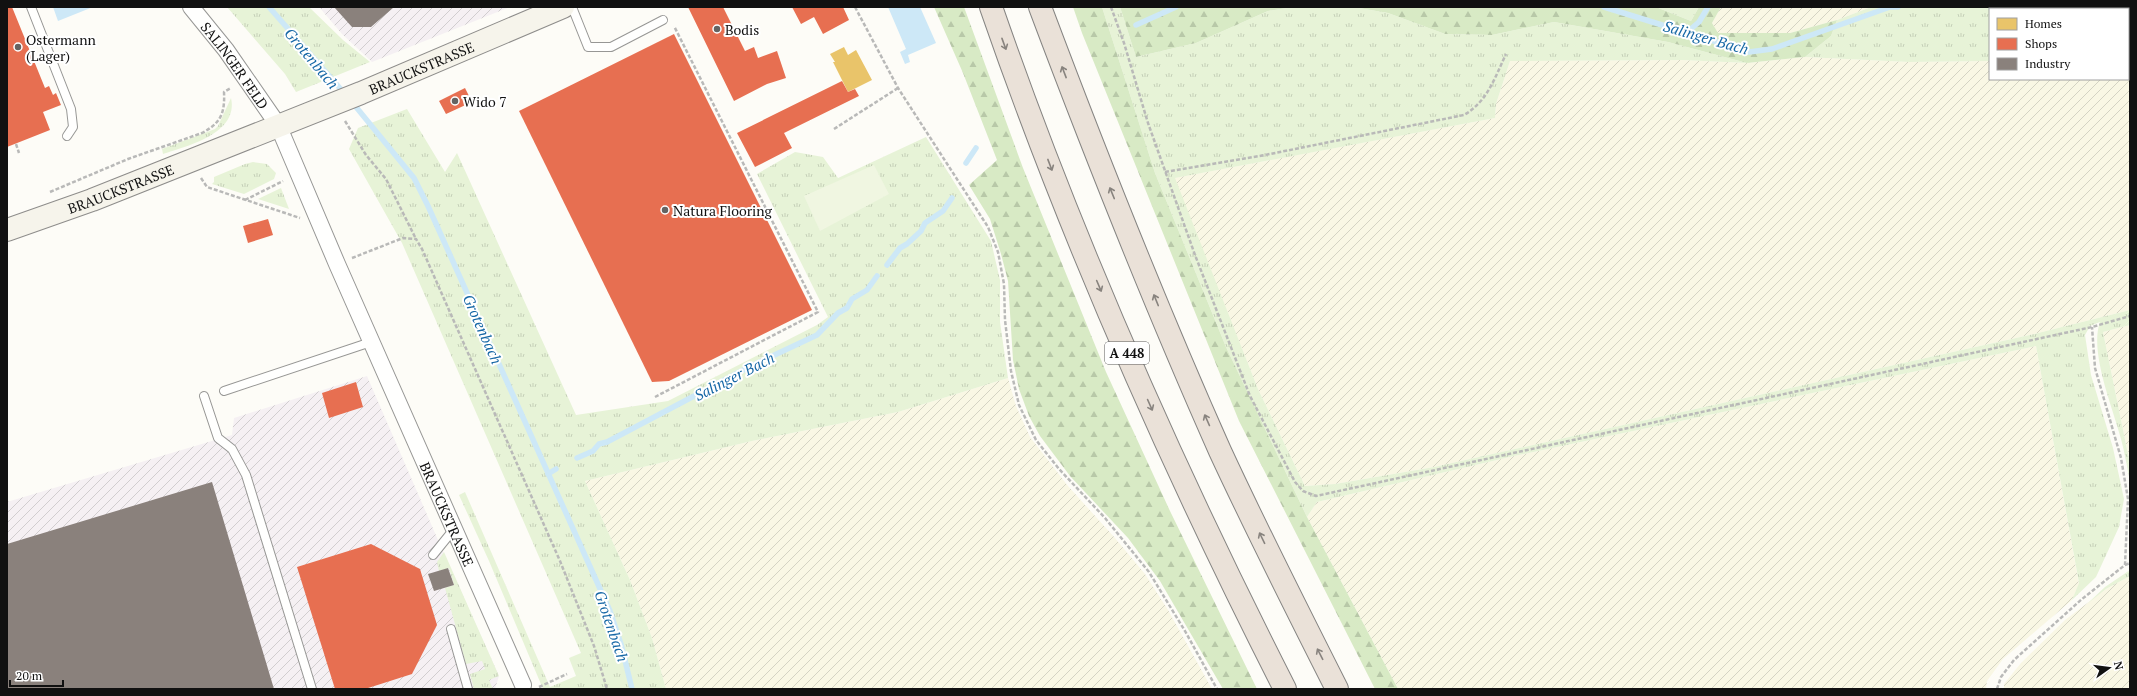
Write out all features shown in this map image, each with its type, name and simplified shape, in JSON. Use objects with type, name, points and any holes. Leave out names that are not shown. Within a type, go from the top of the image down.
[{"type":"highway","name":"A 448","points":[[991,7],[1084,250],[1142,388],[1194,504],[1285,689]]},
{"type":"highway","points":[[1040,7],[1082,120],[1186,371],[1242,497],[1337,689]]},
{"type":"street","name":"SALINGER FELD","points":[[191,7],[200,16],[278,125]]},
{"type":"street","name":"BRAUCKSTRASSE","points":[[7,230],[53,214],[360,93],[563,7]]},
{"type":"street","name":"BRAUCKSTRASSE","points":[[278,125],[371,342],[524,688]]},
{"type":"lane","points":[[32,7],[71,109],[73,127],[67,136]]},
{"type":"lane","points":[[572,7],[588,47],[610,47],[663,20]]},
{"type":"lane","points":[[224,391],[371,342]]},
{"type":"lane","points":[[204,396],[218,438],[232,449],[246,475],[312,689]]},
{"type":"lane","points":[[433,555],[454,529]]},
{"type":"lane","points":[[451,629],[468,689]]},
{"type":"path","points":[[854,7],[898,88],[988,227],[998,252],[1004,284],[1005,320],[1011,371],[1019,405],[1036,440],[1059,469],[1105,518],[1149,572],[1185,630],[1217,689]]},
{"type":"path","points":[[1111,7],[1165,172],[1195,255],[1250,396],[1295,482],[1303,491],[1316,496],[2092,327],[2130,316]]},
{"type":"path","points":[[655,397],[818,312],[676,27],[663,20]]},
{"type":"path","points":[[1165,172],[1265,155],[1464,115],[1473,110],[1487,94],[1506,54]]},
{"type":"path","points":[[53,214],[45,194],[102,169],[202,133],[215,126],[225,107],[224,92],[247,80]]},
{"type":"path","points":[[834,129],[898,88]]},
{"type":"path","points":[[335,103],[353,136],[386,179],[422,248],[560,561],[594,646],[607,689]]},
{"type":"path","points":[[16,144],[19,153]]},
{"type":"path","points":[[191,160],[207,187],[295,217],[318,220]]},
{"type":"path","points":[[245,200],[298,172]]},
{"type":"path","points":[[337,264],[403,238],[416,239]]},
{"type":"path","points":[[2092,327],[2095,368],[2121,458],[2128,499],[2126,564]]},
{"type":"path","points":[[1997,689],[2001,677],[2014,660],[2082,598],[2126,564],[2130,563]]},
{"type":"path","points":[[524,688],[567,674]]},
{"type":"shaded area","points":[[319,7],[510,7],[372,62],[342,34]]},
{"type":"shaded area","points":[[1721,7],[1871,7],[1837,20],[1790,33],[1717,33],[1712,23]]},
{"type":"shaded area","points":[[2013,7],[2130,7],[2129,8]]},
{"type":"shaded area","points":[[2130,44],[2130,310],[2034,334],[1434,467],[1335,484],[1305,486],[1258,389],[1174,178],[1495,118],[1496,104],[1510,61],[1682,60],[1747,63],[1805,57],[1909,62],[1989,61],[1989,80],[2129,80]]},
{"type":"shaded area","points":[[2130,325],[2130,464],[2103,332]]},
{"type":"shaded area","points":[[2036,346],[2079,584],[2072,600],[2003,659],[1987,681],[1986,689],[1398,689],[1307,517],[1317,502],[1514,456]]},
{"type":"shaded area","points":[[367,376],[499,676],[495,689],[7,689],[7,502],[232,435],[234,418]]},
{"type":"shaded area","points":[[1008,378],[1016,406],[1030,437],[1068,486],[1145,574],[1168,610],[1212,689],[666,689],[652,638],[630,580],[585,481],[752,441],[898,412]]},
{"type":"shaded area","points":[[2130,576],[2130,689],[2004,689],[2004,684],[2021,663],[2065,620],[2106,589]]},
{"type":"green space","points":[[227,7],[309,7],[343,40],[370,62],[296,92],[285,74]]},
{"type":"green space","points":[[934,7],[964,7],[1023,168],[1106,372],[1170,511],[1257,689],[1223,689],[1160,581],[1128,538],[1070,476],[1040,436],[1029,416],[1019,389],[1013,360],[1008,281],[1001,254],[990,219],[969,185],[997,160],[963,73]]},
{"type":"green space","points":[[1073,7],[1102,7],[1155,173],[1226,347],[1307,517],[1398,689],[1375,689],[1239,421],[1082,33]]},
{"type":"green space","points":[[1102,7],[1120,7],[1136,57],[1196,43],[1268,11],[1293,7],[1353,7],[1388,13],[1445,34],[1492,35],[1554,22],[1668,42],[1747,63],[1682,60],[1510,61],[1496,104],[1495,118],[1175,178],[1258,389],[1305,486],[1335,484],[1434,467],[2034,334],[2130,310],[2130,325],[2103,332],[2130,464],[2130,482],[2122,444],[2103,380],[2100,364],[2097,334],[2100,322],[2090,326],[2085,335],[2091,375],[2113,448],[2124,499],[2119,527],[2096,577],[2072,600],[2079,583],[2036,346],[1514,456],[1317,502],[1307,517],[1226,347],[1155,173]]},
{"type":"green space","points":[[1120,7],[1293,7],[1268,11],[1196,43],[1136,57]]},
{"type":"green space","points":[[1353,7],[1656,7],[1691,21],[1699,7],[1721,7],[1712,23],[1718,33],[1790,33],[1837,20],[1831,36],[1805,57],[1747,63],[1668,42],[1554,22],[1492,35],[1445,34],[1388,13]]},
{"type":"green space","points":[[1656,7],[1699,7],[1691,21]]},
{"type":"green space","points":[[1871,7],[2018,8],[1989,8],[1989,61],[1909,62],[1805,57],[1831,36],[1837,20]]},
{"type":"green space","points":[[231,98],[231,110],[227,120],[220,129],[198,142],[163,154],[162,149],[215,129],[218,126]]},
{"type":"green space","points":[[407,109],[445,172],[457,153],[576,415],[668,401],[817,325],[828,317],[757,174],[795,152],[823,157],[838,178],[926,137],[991,241],[1000,280],[1000,322],[1008,378],[898,412],[752,441],[585,481],[630,580],[652,638],[666,689],[543,689],[489,561],[459,495],[465,492],[550,687],[576,676],[569,658],[581,653],[402,243],[349,149],[358,128]]},
{"type":"green space","points":[[253,162],[267,164],[276,173],[274,179],[244,194],[212,184],[214,182],[214,177]]},
{"type":"green space","points":[[874,165],[889,194],[820,231],[804,196]]},
{"type":"green space","points":[[281,188],[289,209],[258,199]]},
{"type":"green space","points":[[444,552],[499,676],[489,680],[493,689],[474,689],[470,674],[485,669],[482,661],[466,664],[445,588],[454,585],[449,568],[439,571],[437,562]]},
{"type":"green space","points":[[2130,570],[2130,576],[2106,589],[2087,604],[2105,587]]},
{"type":"water","points":[[53,7],[93,7],[58,21]]},
{"type":"water","points":[[888,7],[920,7],[936,43],[908,55],[910,62],[905,64],[900,52],[906,49]]},
{"type":"building: Homes","points":[[844,47],[848,55],[856,50],[872,80],[848,92],[830,54]]},
{"type":"building: Shops","points":[[7,7],[12,7],[45,88],[49,86],[53,95],[56,93],[61,105],[43,112],[50,130],[7,147]]},
{"type":"building: Shops","points":[[688,7],[723,7],[745,51],[754,47],[758,58],[777,51],[786,78],[767,84],[734,101]]},
{"type":"building: Shops","points":[[792,7],[843,7],[849,20],[823,34],[814,17],[801,24]]},
{"type":"building: Shops","name":"Natura Flooring","points":[[674,34],[812,310],[669,381],[652,382],[519,111]]},
{"type":"building: Shops","points":[[842,81],[848,92],[855,89],[859,96],[784,133],[792,148],[755,167],[737,133]]},
{"type":"building: Shops","name":"Wido 7","points":[[465,88],[472,102],[446,114],[439,101]]},
{"type":"building: Shops","points":[[268,219],[273,235],[248,243],[243,226]]},
{"type":"building: Shops","points":[[356,382],[363,407],[329,418],[322,393]]},
{"type":"building: Shops","points":[[371,544],[420,569],[437,625],[412,674],[365,689],[335,689],[297,567]]},
{"type":"building: Industry","points":[[334,7],[394,7],[371,27],[352,27]]},
{"type":"building: Industry","points":[[212,482],[274,689],[7,689],[7,544]]},
{"type":"building: Industry","points":[[448,568],[454,585],[434,591],[428,574]]},
{"type":"waterway","name":"Grotenbach","points":[[269,7],[345,94]]},
{"type":"waterway","name":"Salinger Bach","points":[[1136,25],[1176,7]]},
{"type":"waterway","name":"Salinger Bach","points":[[1604,7],[1749,52],[1772,49],[1890,7],[1898,7]]},
{"type":"waterway","points":[[1686,33],[1699,22],[1708,7]]},
{"type":"waterway","name":"Salinger Bach","points":[[1991,7],[1996,8]]},
{"type":"waterway","name":"Grotenbach","points":[[352,102],[414,178],[428,206],[610,611],[621,644],[632,689]]},
{"type":"waterway","name":"Salinger Bach","points":[[966,163],[976,148]]},
{"type":"waterway","name":"Salinger Bach","points":[[887,265],[900,248],[907,244],[921,231],[925,223],[943,211],[952,198]]},
{"type":"waterway","name":"Salinger Bach","points":[[577,458],[593,451],[599,444],[607,442],[749,367],[817,335],[838,313],[847,308],[852,299],[867,290],[877,276]]},
{"type":"waterway","name":"Salinger Bach","points":[[548,474],[556,469]]},
{"type":"place","name":"Bodis","points":[[717,29]]},
{"type":"place","name":"Ostermann (Lager)","points":[[18,47]]},
{"type":"place","name":"Wido 7","points":[[455,101]]},
{"type":"place","name":"Natura Flooring","points":[[665,210]]}]
